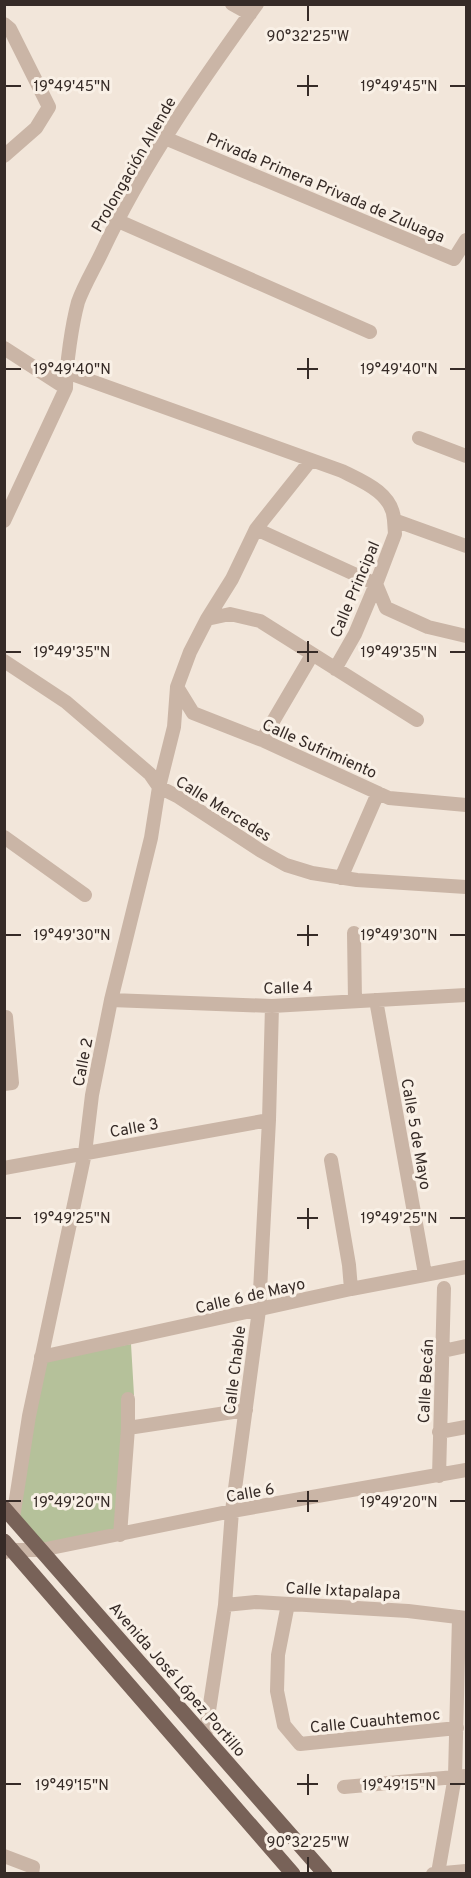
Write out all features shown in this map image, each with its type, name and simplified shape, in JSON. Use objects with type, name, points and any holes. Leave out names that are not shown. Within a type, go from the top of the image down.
[{"type":"main road","name":"Avenida José López Portillo","points":[[9,1513],[325,1874]]},
{"type":"main road","points":[[6,1550],[291,1872],[309,1855]]},
{"type":"street","points":[[232,4],[254,9]]},
{"type":"street","name":"Prolongación Allende","points":[[4,521],[66,388],[66,372],[78,302],[117,220],[165,138],[219,55],[254,9]]},
{"type":"street","points":[[4,24],[10,28],[49,107],[36,128],[4,156]]},
{"type":"street","name":"Privada Primera Privada de Zuluaga","points":[[165,138],[454,259],[466,240]]},
{"type":"street","points":[[117,220],[370,332]]},
{"type":"street","points":[[4,348],[66,388]]},
{"type":"street","points":[[66,372],[342,471],[377,489],[394,512],[394,520],[466,546]]},
{"type":"street","points":[[419,438],[466,456]]},
{"type":"street","name":"Calle 2","points":[[9,1513],[85,1153],[92,1095],[111,1000],[151,838],[159,787],[174,727],[177,687],[190,652],[232,579],[256,529],[311,460]]},
{"type":"street","name":"Calle Principal","points":[[335,669],[355,634],[376,584],[395,534],[394,520]]},
{"type":"street","points":[[256,529],[376,584],[386,608],[428,627],[466,636]]},
{"type":"street","points":[[207,619],[230,614],[260,621],[417,720]]},
{"type":"street","points":[[262,740],[312,655]]},
{"type":"street","name":"Calle Mercedes","points":[[4,661],[66,702],[150,774],[159,787],[286,865],[312,873],[341,878],[466,887]]},
{"type":"street","name":"Calle Sufrimiento","points":[[177,687],[194,713],[262,740],[389,798],[466,805]]},
{"type":"street","points":[[341,878],[378,793]]},
{"type":"street","points":[[4,837],[85,895]]},
{"type":"street","points":[[354,933],[355,1001]]},
{"type":"street","name":"Calle 4","points":[[111,1000],[272,1006],[466,995]]},
{"type":"street","name":"Calle 5 de Mayo","points":[[376,1000],[425,1274]]},
{"type":"street","name":"Calle Chable","points":[[205,1737],[225,1605],[232,1511],[259,1310],[269,1120],[272,1006]]},
{"type":"street","points":[[4,1017],[6,1017],[12,1083],[4,1084]]},
{"type":"street","name":"Calle 3","points":[[4,1168],[269,1120]]},
{"type":"street","points":[[331,1160],[351,1289]]},
{"type":"street","name":"Calle 6 de Mayo","points":[[41,1357],[351,1289],[466,1267]]},
{"type":"street","name":"Calle Becán","points":[[439,1476],[444,1288]]},
{"type":"street","points":[[443,1351],[466,1346]]},
{"type":"street","points":[[120,1535],[128,1399]]},
{"type":"street","points":[[128,1428],[246,1410]]},
{"type":"street","points":[[439,1432],[466,1427]]},
{"type":"street","name":"Calle 6","points":[[6,1550],[41,1550],[232,1511],[466,1470]]},
{"type":"street","name":"Calle Ixtapalapa","points":[[225,1605],[256,1602],[408,1611],[463,1618]]},
{"type":"street","name":"Calle Cuauhtemoc","points":[[288,1604],[278,1655],[277,1691],[284,1725],[300,1744],[457,1728]]},
{"type":"street","points":[[438,1873],[461,1776],[457,1728],[463,1618]]},
{"type":"street","points":[[344,1787],[461,1776]]},
{"type":"street","points":[[4,1856],[32,1870]]},
{"type":"street","points":[[433,1874],[466,1871]]},
{"type":"green space","points":[[131,1344],[134,1395],[130,1396],[120,1534],[41,1550],[13,1518],[45,1360]]}]
